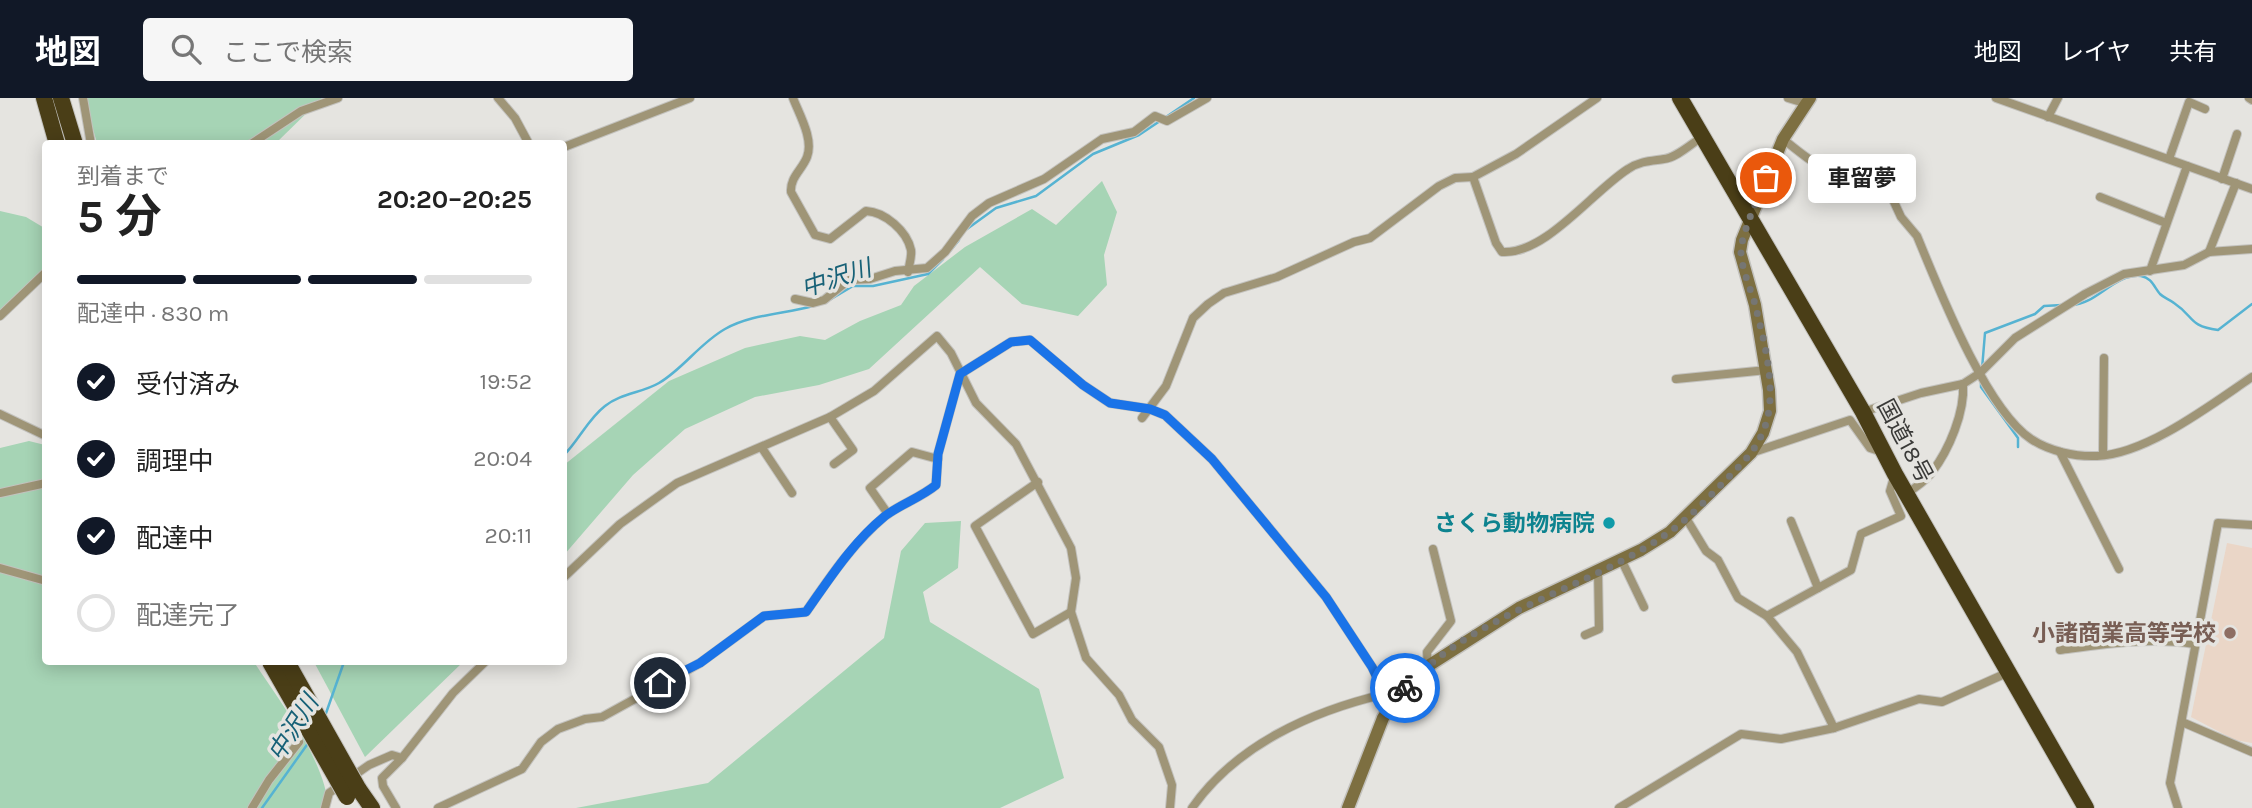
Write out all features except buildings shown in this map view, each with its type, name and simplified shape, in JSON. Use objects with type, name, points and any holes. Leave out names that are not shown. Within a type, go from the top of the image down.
[{"type":"highway","points":[[44,98],[56,140]]},
{"type":"highway","points":[[61,98],[74,140]]},
{"type":"highway","name":"国道18号","points":[[1680,98],[1863,412],[1895,474],[2086,808]]},
{"type":"highway","points":[[272,665],[353,798],[372,808]]},
{"type":"highway","points":[[288,665],[353,798]]},
{"type":"main road","points":[[1348,808],[1389,697],[1428,666],[1519,608],[1670,532],[1751,453],[1763,433],[1770,411],[1767,370],[1740,252],[1742,240],[1783,139],[1807,101]]},
{"type":"street","points":[[83,98],[90,140]]},
{"type":"street","points":[[257,140],[300,111],[338,98]]},
{"type":"street","points":[[498,98],[515,118],[527,140]]},
{"type":"street","points":[[567,146],[690,98]]},
{"type":"street","points":[[793,98],[808,148],[807,156],[791,185],[791,192],[811,228],[821,239],[830,239],[866,211],[874,212],[896,225],[908,241],[912,253],[908,272]]},
{"type":"street","points":[[795,299],[813,303],[824,300],[849,280],[870,279],[895,271],[908,272],[936,262],[966,223],[989,204],[1044,179],[1102,139],[1134,132],[1155,117],[1167,121],[1207,98]]},
{"type":"street","points":[[1142,418],[1166,386],[1193,318],[1208,304],[1224,293],[1277,277],[1354,242],[1370,238],[1439,186],[1455,178],[1473,177],[1516,155],[1597,98]]},
{"type":"street","points":[[1788,98],[1807,101]]},
{"type":"street","points":[[1996,98],[2252,189]]},
{"type":"street","points":[[2048,117],[2058,98]]},
{"type":"street","points":[[2169,159],[2189,102],[2205,109]]},
{"type":"street","points":[[2222,179],[2236,134]]},
{"type":"street","points":[[1473,177],[1496,243],[1502,252],[1512,253],[1531,246],[1628,169],[1652,158],[1666,159],[1702,137]]},
{"type":"street","points":[[1783,139],[1808,159],[1831,170],[1849,174],[1877,165],[1901,217],[1917,236],[1951,316],[1980,373],[2011,420],[2030,439],[2060,452],[2103,455],[2171,430],[2252,377]]},
{"type":"street","points":[[2150,271],[2187,166]]},
{"type":"street","points":[[2209,252],[2236,183]]},
{"type":"street","points":[[2099,197],[2166,223]]},
{"type":"street","points":[[1863,412],[1921,393],[1963,384],[1980,373],[2015,338],[2085,294],[2124,274],[2184,265],[2209,252],[2252,249]]},
{"type":"street","points":[[0,316],[42,276]]},
{"type":"street","points":[[567,574],[620,524],[677,483],[830,417],[874,391],[937,336],[951,353],[976,402],[1016,444],[1071,548],[1076,578],[1071,612],[1092,668],[1119,695],[1132,720],[1159,747],[1172,785],[1170,808]]},
{"type":"street","points":[[438,808],[522,769],[541,742],[558,729],[585,719],[602,717],[700,663],[764,616],[806,612],[856,543],[888,514],[923,496],[936,485],[937,459],[960,374],[1011,342],[1030,340],[1083,385],[1110,403],[1150,409],[1165,415],[1212,459],[1316,585],[1372,667],[1389,697],[1286,729],[1220,775],[1192,808]]},
{"type":"street","points":[[2103,455],[2104,358]]},
{"type":"street","points":[[1676,379],[1767,370]]},
{"type":"street","points":[[1907,494],[1931,474],[1939,460],[1960,413],[1964,399],[1963,384]]},
{"type":"street","points":[[0,414],[42,434]]},
{"type":"street","points":[[830,417],[853,450],[834,464]]},
{"type":"street","points":[[1751,453],[1850,420],[1870,448],[1885,454]]},
{"type":"street","points":[[762,447],[792,493]]},
{"type":"street","points":[[888,514],[870,488],[912,452],[937,459]]},
{"type":"street","points":[[2060,452],[2119,569]]},
{"type":"street","points":[[1767,616],[1851,569],[1861,534],[1901,516],[1890,491],[1895,474]]},
{"type":"street","points":[[1038,482],[975,527],[1033,634],[1071,612]]},
{"type":"street","points":[[0,493],[42,484]]},
{"type":"street","points":[[1686,518],[1706,551],[1718,561],[1738,598],[1767,616],[1797,652],[1834,728]]},
{"type":"street","points":[[1791,521],[1818,588]]},
{"type":"street","points":[[2178,808],[2170,783],[2218,523],[2252,525]]},
{"type":"street","points":[[1428,666],[1427,652],[1451,621],[1433,549]]},
{"type":"street","points":[[1621,559],[1644,607]]},
{"type":"street","points":[[0,568],[42,580]]},
{"type":"street","points":[[1586,635],[1599,629],[1598,570]]},
{"type":"street","points":[[2060,650],[2103,647],[2146,639],[2194,644]]},
{"type":"street","points":[[396,808],[383,786],[382,778],[402,758],[453,693],[482,665]]},
{"type":"street","points":[[1619,808],[1741,734],[1781,739],[1834,728],[1919,699],[1942,702],[2009,673]]},
{"type":"street","points":[[2182,722],[2252,752]]},
{"type":"street","points":[[252,808],[269,779],[299,742]]},
{"type":"street","points":[[325,808],[329,793],[369,765],[392,755],[402,758]]},
{"type":"shaded area","name":"小諸商業高等学校","points":[[2227,543],[2252,548],[2252,743],[2235,740],[2191,717]]},
{"type":"green space","points":[[84,98],[322,98],[279,140],[96,140]]},
{"type":"green space","points":[[1102,181],[1117,212],[1104,255],[1107,285],[1078,316],[1022,304],[980,267],[869,369],[819,385],[755,397],[685,429],[633,475],[567,552],[567,463],[669,381],[745,348],[800,336],[825,340],[860,321],[901,305],[914,286],[965,247],[1032,209],[1056,225]]},
{"type":"green space","points":[[0,211],[26,217],[42,227],[42,282],[0,319]]},
{"type":"green space","points":[[29,441],[42,444],[42,665],[256,665],[310,750],[319,769],[329,808],[0,808],[0,448]]},
{"type":"green space","points":[[961,521],[958,568],[923,592],[930,622],[1039,689],[1064,778],[1000,808],[576,808],[708,783],[884,638],[901,551],[925,523]]},
{"type":"green space","points":[[316,665],[460,665],[365,757]]},
{"type":"waterway","name":"中沢川","points":[[1166,117],[1194,98]]},
{"type":"waterway","name":"中沢川","points":[[967,229],[996,208],[1036,196],[1093,154],[1139,135],[1160,121]]},
{"type":"waterway","name":"中沢川","points":[[950,251],[959,240]]},
{"type":"waterway","name":"中沢川","points":[[826,302],[853,286],[873,286],[928,274],[943,259]]},
{"type":"waterway","points":[[2072,305],[2090,300],[2132,276],[2145,277],[2160,294],[2181,308],[2196,323],[2208,328],[2218,330],[2252,304]]},
{"type":"waterway","points":[[1982,369],[1985,333],[2035,314],[2044,306],[2062,305]]},
{"type":"waterway","name":"中沢川","points":[[567,451],[605,406],[618,398],[659,383],[725,329],[757,317],[813,306]]},
{"type":"waterway","points":[[1981,382],[1981,387],[2018,438],[2018,447]]},
{"type":"waterway","name":"中沢川","points":[[325,716],[343,665]]},
{"type":"waterway","name":"中沢川","points":[[262,808],[309,742]]},
{"type":"way so far","points":[[1405,688],[1432,664],[1481,630],[1519,608],[1641,550],[1670,532],[1695,511],[1751,453],[1763,433],[1770,411],[1769,390],[1755,305],[1740,252],[1766,178]]},
{"type":"place","name":"車留夢","points":[[1766,178]]},
{"type":"place","name":"さくら動物病院","points":[[1609,523]]},
{"type":"place","name":"小諸商業高等学校","points":[[2230,633]]},
{"type":"route","points":[[660,683],[700,663],[764,616],[806,612],[856,543],[888,514],[923,496],[936,485],[938,454],[954,406],[960,374],[1011,342],[1030,340],[1083,385],[1110,403],[1150,409],[1165,415],[1212,459],[1326,597],[1372,667],[1385,694],[1394,701],[1405,688]]}]
